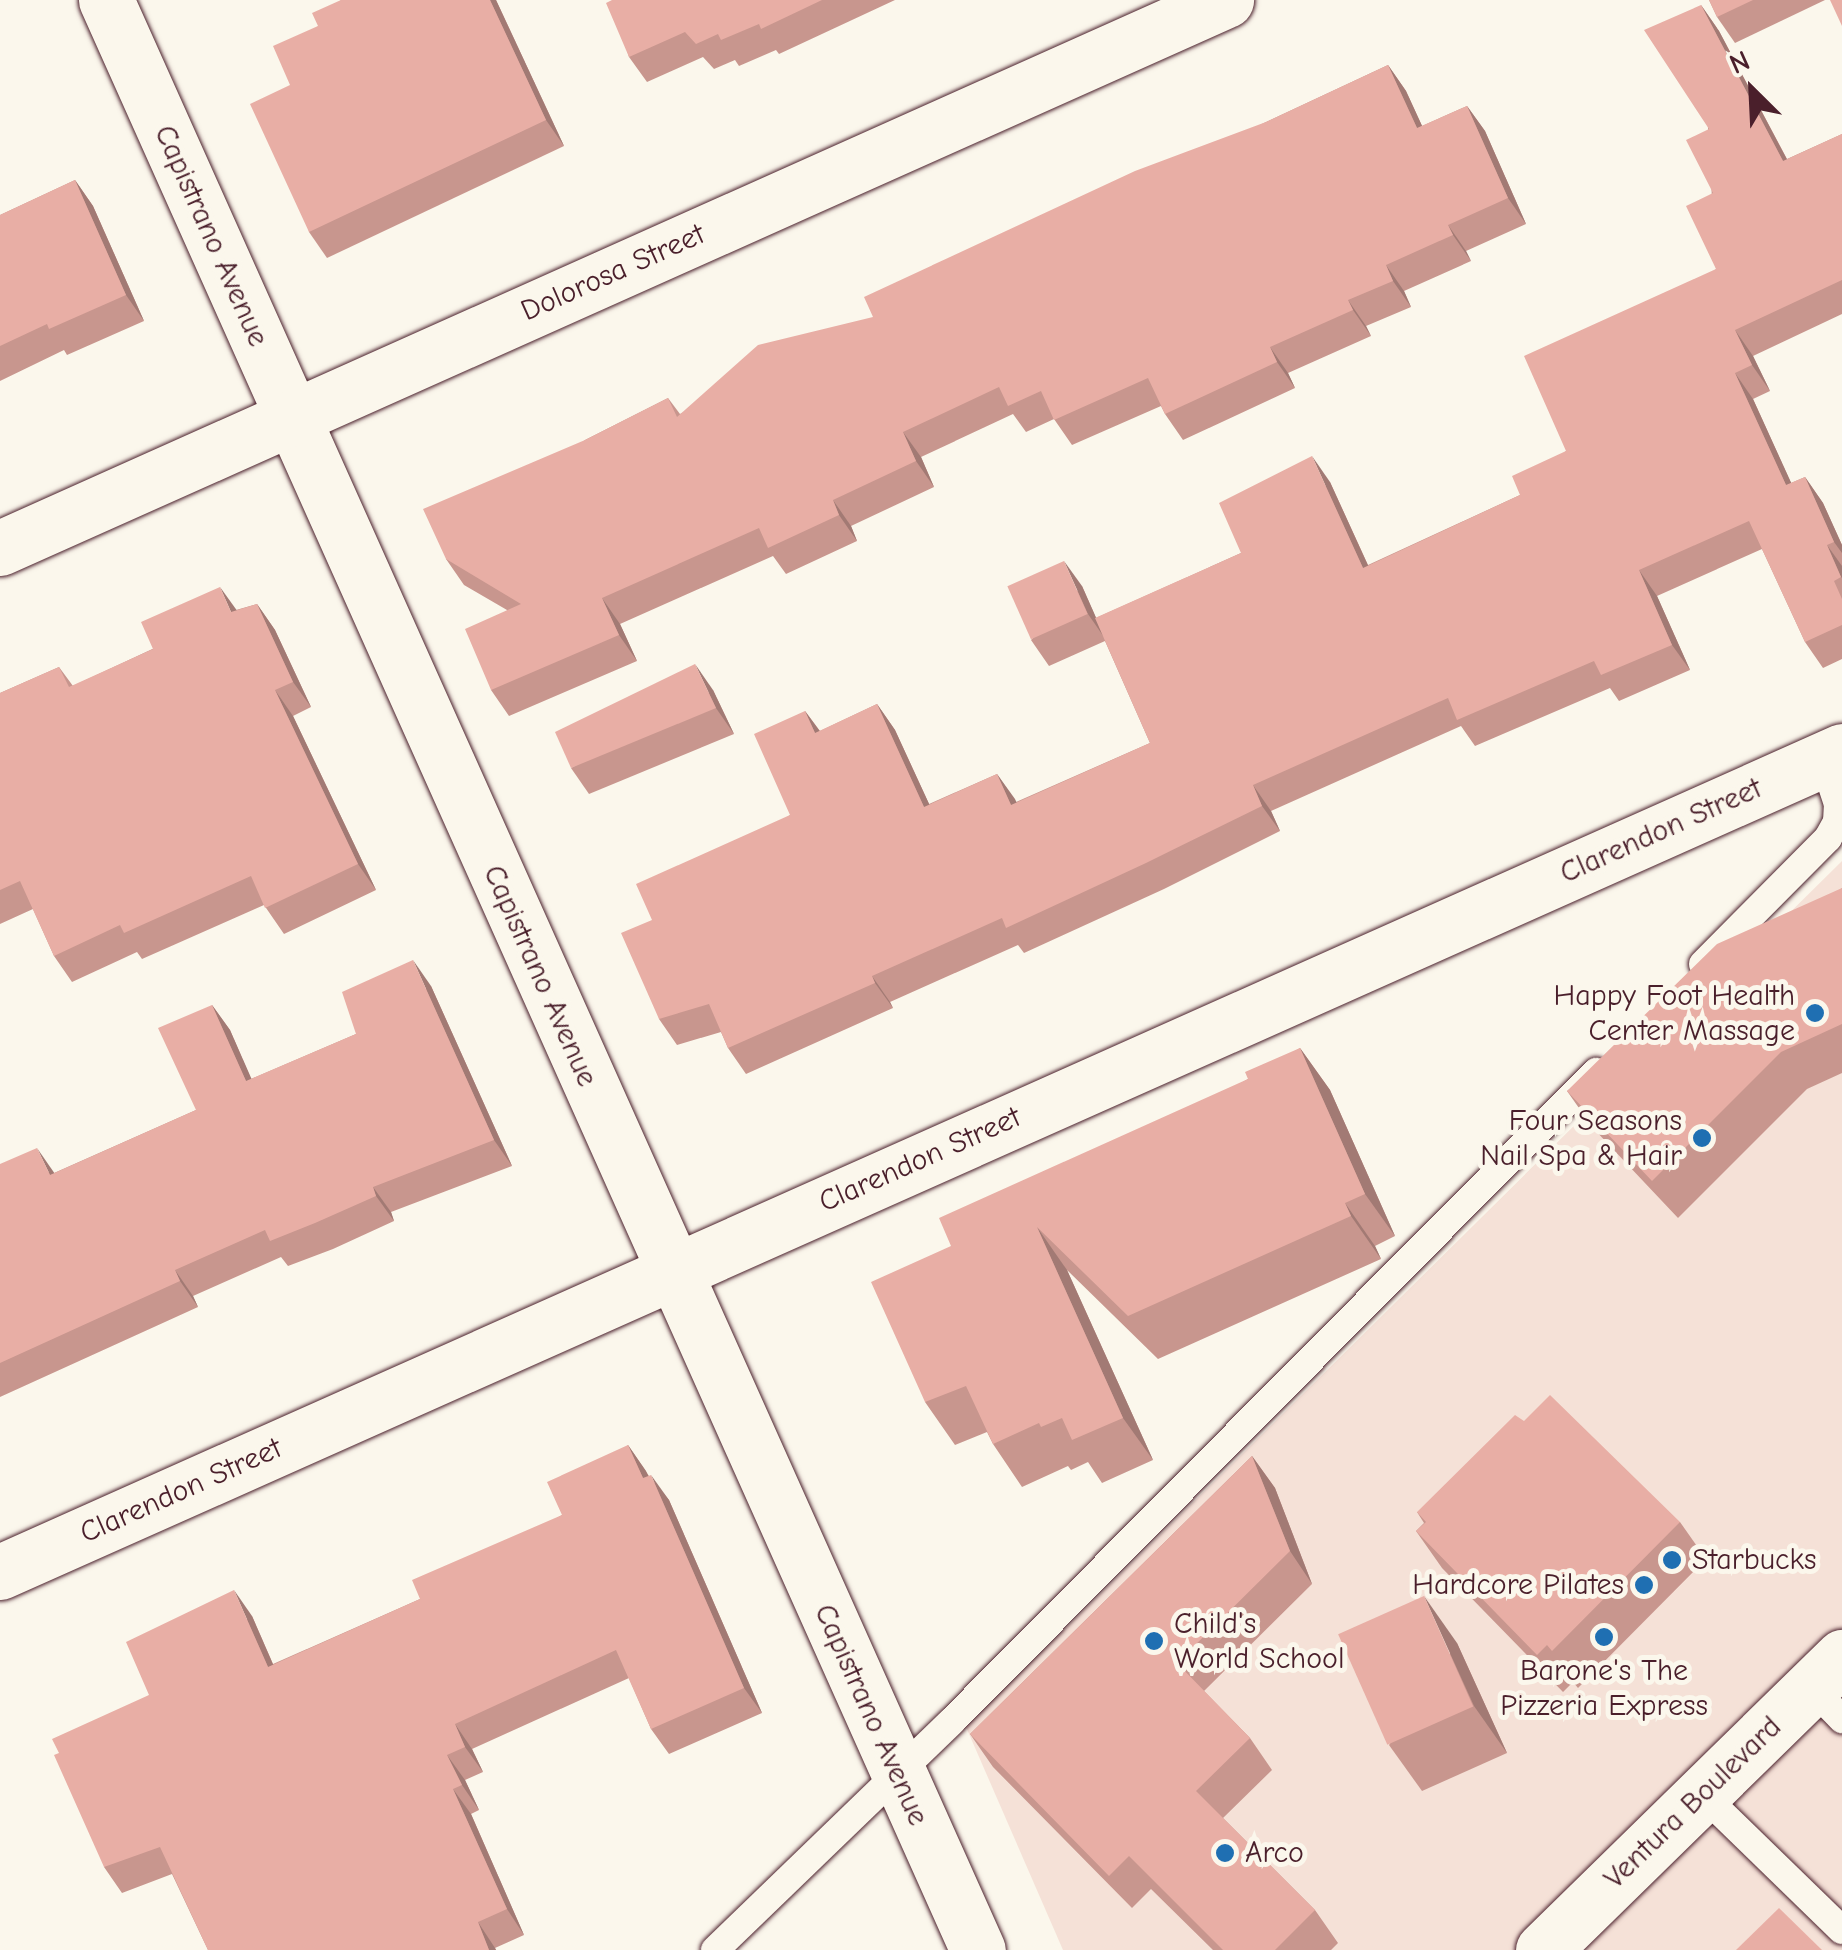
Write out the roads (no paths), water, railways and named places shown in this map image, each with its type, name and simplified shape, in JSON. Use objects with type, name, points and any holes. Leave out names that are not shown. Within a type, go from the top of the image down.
[{"type":"street","name":"Capistrano Avenue","points":[[106,0],[896,1774],[978,1950]]},
{"type":"street","name":"Dolorosa Street","points":[[0,548],[1226,0]]},
{"type":"street","name":"Clarendon Street","points":[[0,1572],[1832,755]]},
{"type":"street","name":"Ventura Boulevard","points":[[1543,1950],[1702,1794],[1832,1688]]},
{"type":"lane","points":[[1678,990],[1828,838],[1837,822],[1838,804],[1832,755]]},
{"type":"lane","points":[[715,1950],[896,1774],[1609,1059]]},
{"type":"lane","points":[[1702,1794],[1842,1930]]},
{"type":"place","name":"Happy Foot Health Center Massage","points":[[1815,1013]]},
{"type":"place","name":"Four Seasons Nail Spa & Hair","points":[[1702,1138]]},
{"type":"place","name":"Starbucks","points":[[1672,1560]]},
{"type":"place","name":"Hardcore Pilates","points":[[1644,1585]]},
{"type":"place","name":"Barone's The Pizzeria Express","points":[[1604,1637]]},
{"type":"place","name":"Child's World School","points":[[1154,1641]]},
{"type":"place","name":"Arco","points":[[1225,1853]]}]
